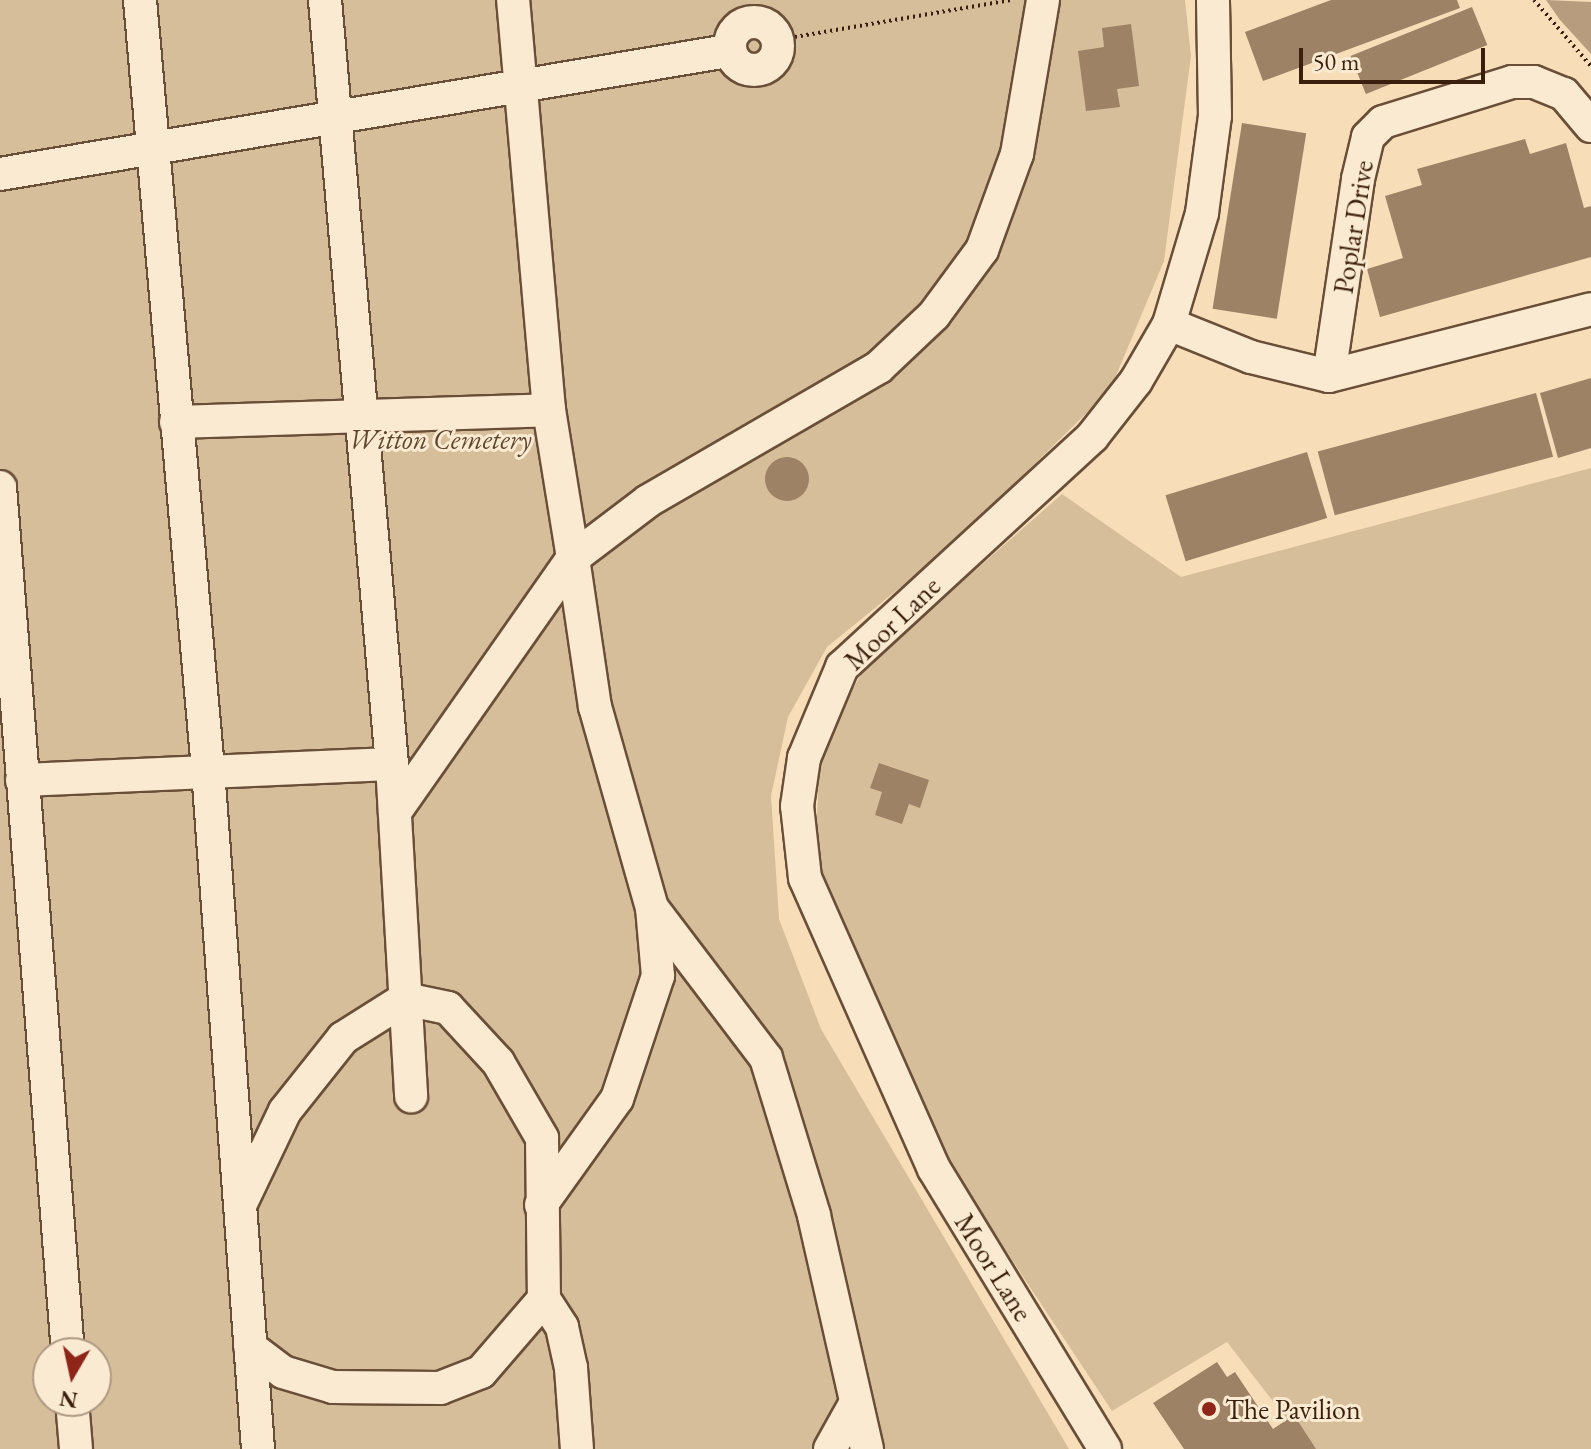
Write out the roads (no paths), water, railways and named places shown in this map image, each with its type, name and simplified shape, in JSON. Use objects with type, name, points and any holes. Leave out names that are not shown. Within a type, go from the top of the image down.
[{"type":"street","points":[[140,0],[208,770],[258,1449]]},
{"type":"street","points":[[325,0],[337,119],[358,415],[392,764],[411,1096]]},
{"type":"street","points":[[513,0],[549,410],[595,707],[652,908],[658,976],[617,1099],[541,1205]]},
{"type":"street","points":[[395,812],[573,558],[648,501],[879,367],[934,315],[982,250],[1017,154],[1043,0]]},
{"type":"street","name":"Moor Lane","points":[[1105,1449],[934,1169],[805,878],[797,806],[804,758],[842,667],[1092,437],[1136,381],[1169,324],[1199,227],[1211,144],[1213,0]]},
{"type":"street","points":[[0,174],[153,151],[727,51],[743,66],[758,69],[776,55],[777,40]]},
{"type":"street","name":"Poplar Drive","points":[[1329,376],[1358,179],[1368,137],[1383,122],[1512,82],[1534,82],[1564,94],[1591,126]]},
{"type":"street","points":[[1169,324],[1251,357],[1329,376],[1591,309]]},
{"type":"street","points":[[176,422],[549,410]]},
{"type":"street","points":[[0,487],[67,1337]]},
{"type":"street","points":[[22,780],[392,764]]},
{"type":"street","points":[[652,908],[766,1058],[814,1215],[867,1449]]},
{"type":"street","points":[[241,1204],[285,1111],[343,1038],[405,999],[448,1008],[498,1062],[542,1138],[544,1299],[562,1327],[571,1368],[577,1449]]},
{"type":"street","points":[[250,1347],[283,1372],[333,1387],[440,1388],[481,1372],[544,1299]]},
{"type":"street","points":[[830,1449],[855,1404]]},
{"type":"street","points":[[73,1417],[76,1449]]},
{"type":"place","name":"The Pavilion","points":[[1209,1409]]},
{"type":"park label","name":"Witton Cemetery","points":[[440,439]]}]
